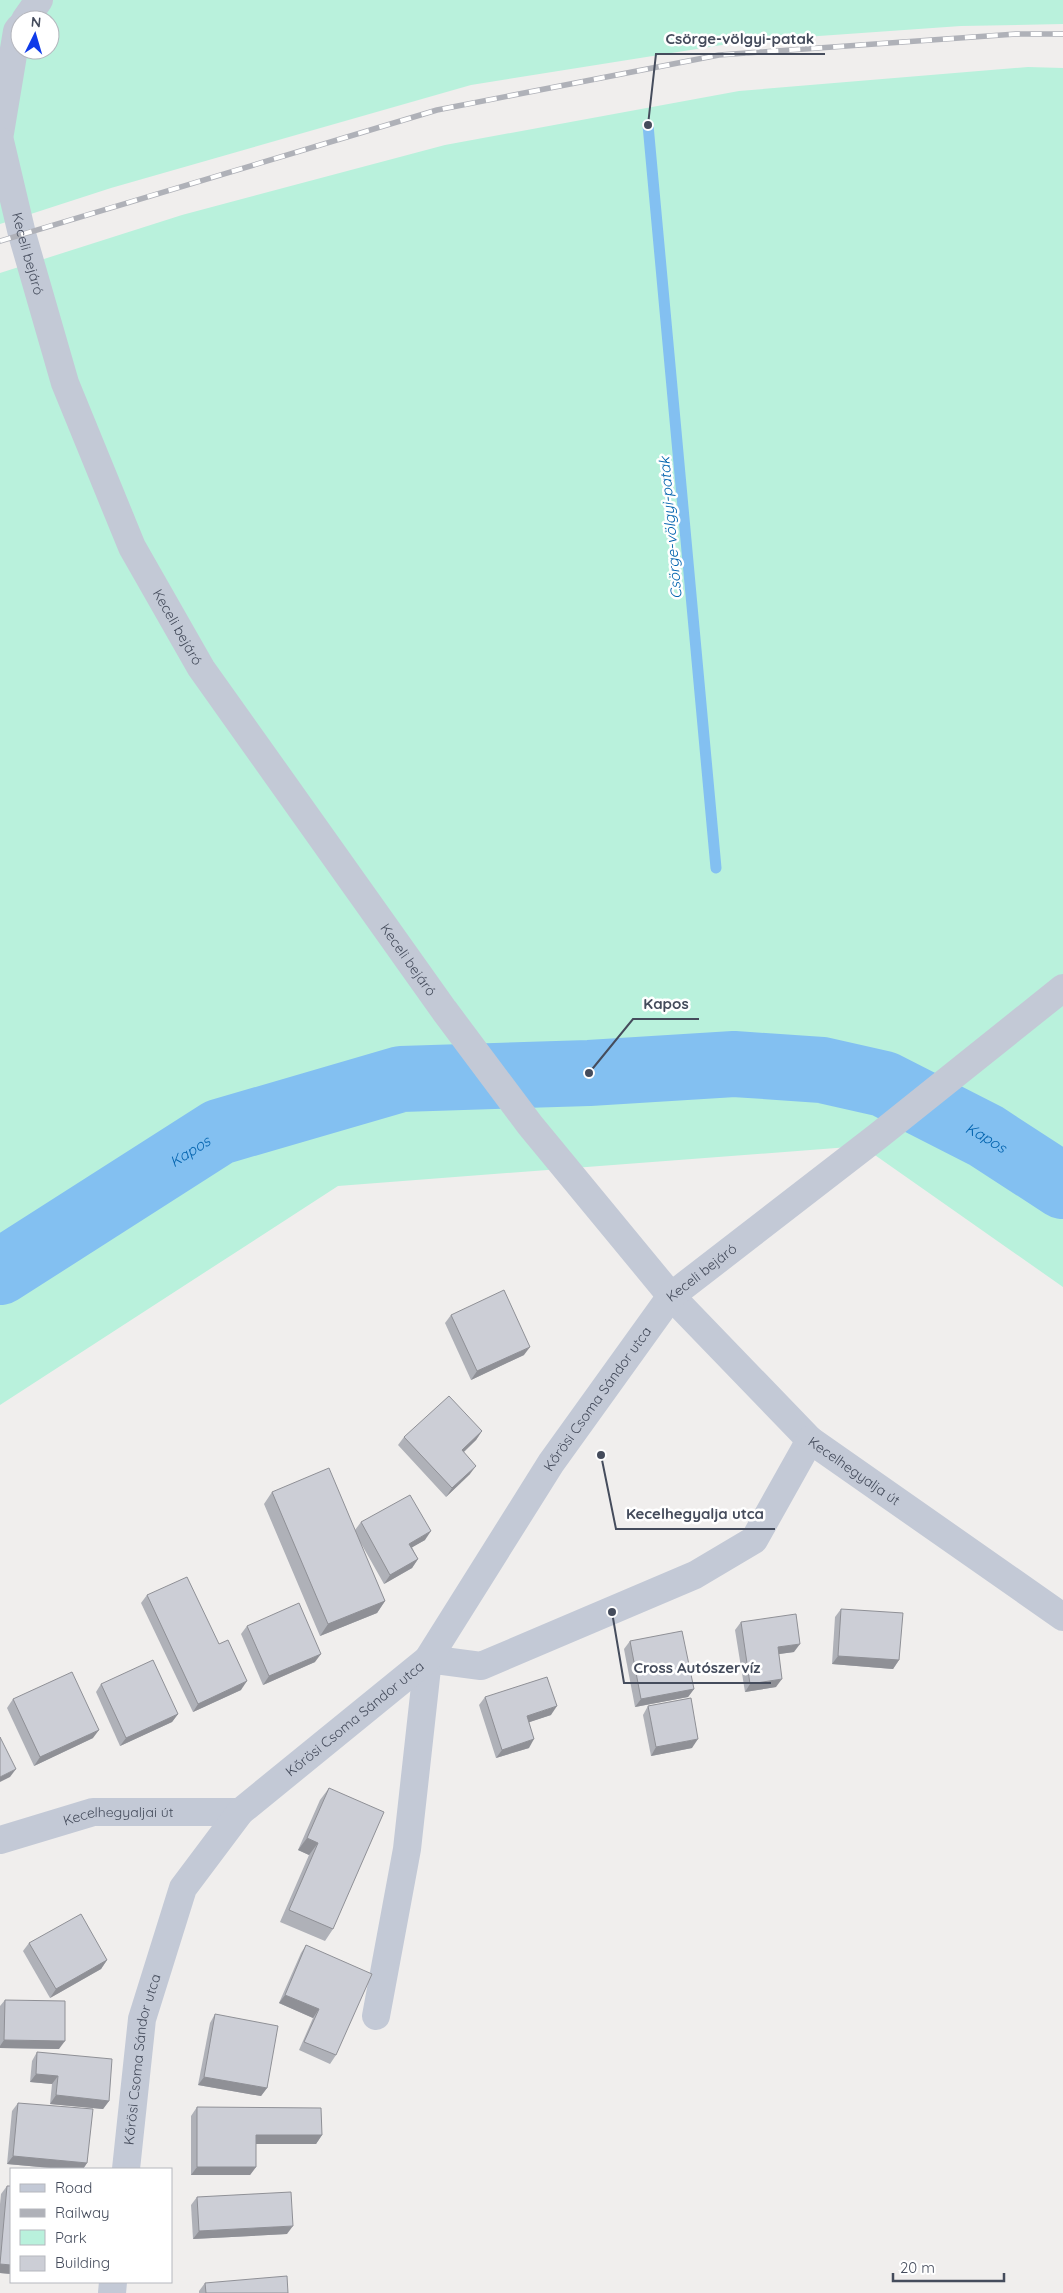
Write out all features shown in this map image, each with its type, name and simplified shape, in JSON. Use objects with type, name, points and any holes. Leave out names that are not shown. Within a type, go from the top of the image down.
[{"type":"street","points":[[0,133],[11,60]]},
{"type":"street","name":"Keceli bejáró","points":[[0,141],[22,234],[65,383],[132,547],[201,668],[444,1010],[530,1125],[672,1296],[878,1136],[958,1070],[1063,988]]},
{"type":"street","name":"Kecelhegyalja út","points":[[672,1296],[810,1440],[1063,1617]]},
{"type":"street","name":"Kőrösi Csoma Sándor utca","points":[[126,2168],[142,2019],[183,1888],[240,1812],[428,1659],[551,1463],[672,1296]]},
{"type":"street","points":[[376,2016],[407,1849],[428,1659],[481,1666],[695,1575],[754,1540],[810,1440]]},
{"type":"street","name":"Kecelhegyaljai út","points":[[0,1840],[93,1812],[240,1812]]},
{"type":"green space","points":[[0,0],[1063,0],[1063,24],[961,26],[747,41],[471,85],[111,188],[0,224]]},
{"type":"green space","points":[[1028,67],[1063,68],[1063,1287],[862,1146],[338,1186],[0,1405],[0,273],[182,215],[445,145],[739,91]]},
{"type":"building","points":[[504,1290],[530,1347],[477,1371],[451,1315]]},
{"type":"building","points":[[449,1396],[482,1431],[462,1450],[476,1466],[452,1488],[404,1437]]},
{"type":"building","points":[[329,1468],[385,1601],[328,1624],[272,1492]]},
{"type":"building","points":[[410,1495],[431,1531],[409,1544],[418,1559],[390,1575],[361,1522]]},
{"type":"building","points":[[187,1577],[219,1644],[228,1640],[247,1681],[198,1704],[147,1595]]},
{"type":"building","points":[[299,1603],[321,1654],[269,1676],[247,1626]]},
{"type":"building","points":[[841,1609],[903,1613],[899,1660],[838,1656]]},
{"type":"building","points":[[796,1614],[800,1644],[778,1647],[782,1679],[750,1684],[741,1622]]},
{"type":"building","points":[[682,1631],[694,1689],[641,1699],[630,1641]]},
{"type":"building","points":[[153,1660],[178,1714],[126,1738],[101,1684]]},
{"type":"building","points":[[72,1672],[99,1730],[40,1757],[13,1699]]},
{"type":"building","points":[[547,1677],[557,1706],[527,1716],[534,1739],[502,1750],[485,1697]]},
{"type":"building","points":[[691,1698],[698,1739],[656,1747],[648,1706]]},
{"type":"building","points":[[0,1737],[16,1769],[0,1777]]},
{"type":"building","points":[[329,1788],[384,1812],[333,1929],[289,1910],[318,1843],[307,1838]]},
{"type":"building","points":[[81,1914],[107,1960],[56,1989],[29,1943]]},
{"type":"building","points":[[306,1945],[372,1974],[336,2055],[304,2042],[319,2009],[285,1995]]},
{"type":"building","points":[[5,2000],[65,2001],[65,2041],[4,2040]]},
{"type":"building","points":[[215,2014],[278,2026],[267,2088],[204,2077]]},
{"type":"building","points":[[37,2052],[112,2059],[109,2101],[56,2095],[58,2076],[36,2074]]},
{"type":"building","points":[[18,2103],[93,2109],[87,2163],[13,2156]]},
{"type":"building","points":[[197,2107],[321,2108],[322,2135],[256,2135],[256,2167],[197,2167]]},
{"type":"building","points":[[7,2186],[10,2186],[10,2265],[0,2264]]},
{"type":"building","points":[[291,2192],[293,2226],[199,2231],[197,2197]]},
{"type":"building","points":[[287,2276],[288,2293],[206,2293],[205,2283]]},
{"type":"waterway","name":"Csörge-völgyi-patak","points":[[648,125],[716,868]]},
{"type":"waterway","name":"Csörge-völgyi-patak","points":[[732,1042],[734,1064]]},
{"type":"waterway","name":"Kapos","points":[[0,1272],[219,1132],[401,1079],[589,1073],[734,1064],[822,1070],[884,1084],[986,1136],[1063,1186]]},
{"type":"railway","points":[[0,241],[437,110],[719,55],[1016,34],[1063,34]]},
{"type":"place","name":"Csörge-völgyi-patak","points":[[648,125]]},
{"type":"place","name":"Kapos","points":[[589,1073]]},
{"type":"place","name":"Kecelhegyalja utca","points":[[601,1455]]},
{"type":"place","name":"Cross Autószervíz","points":[[612,1612]]}]
